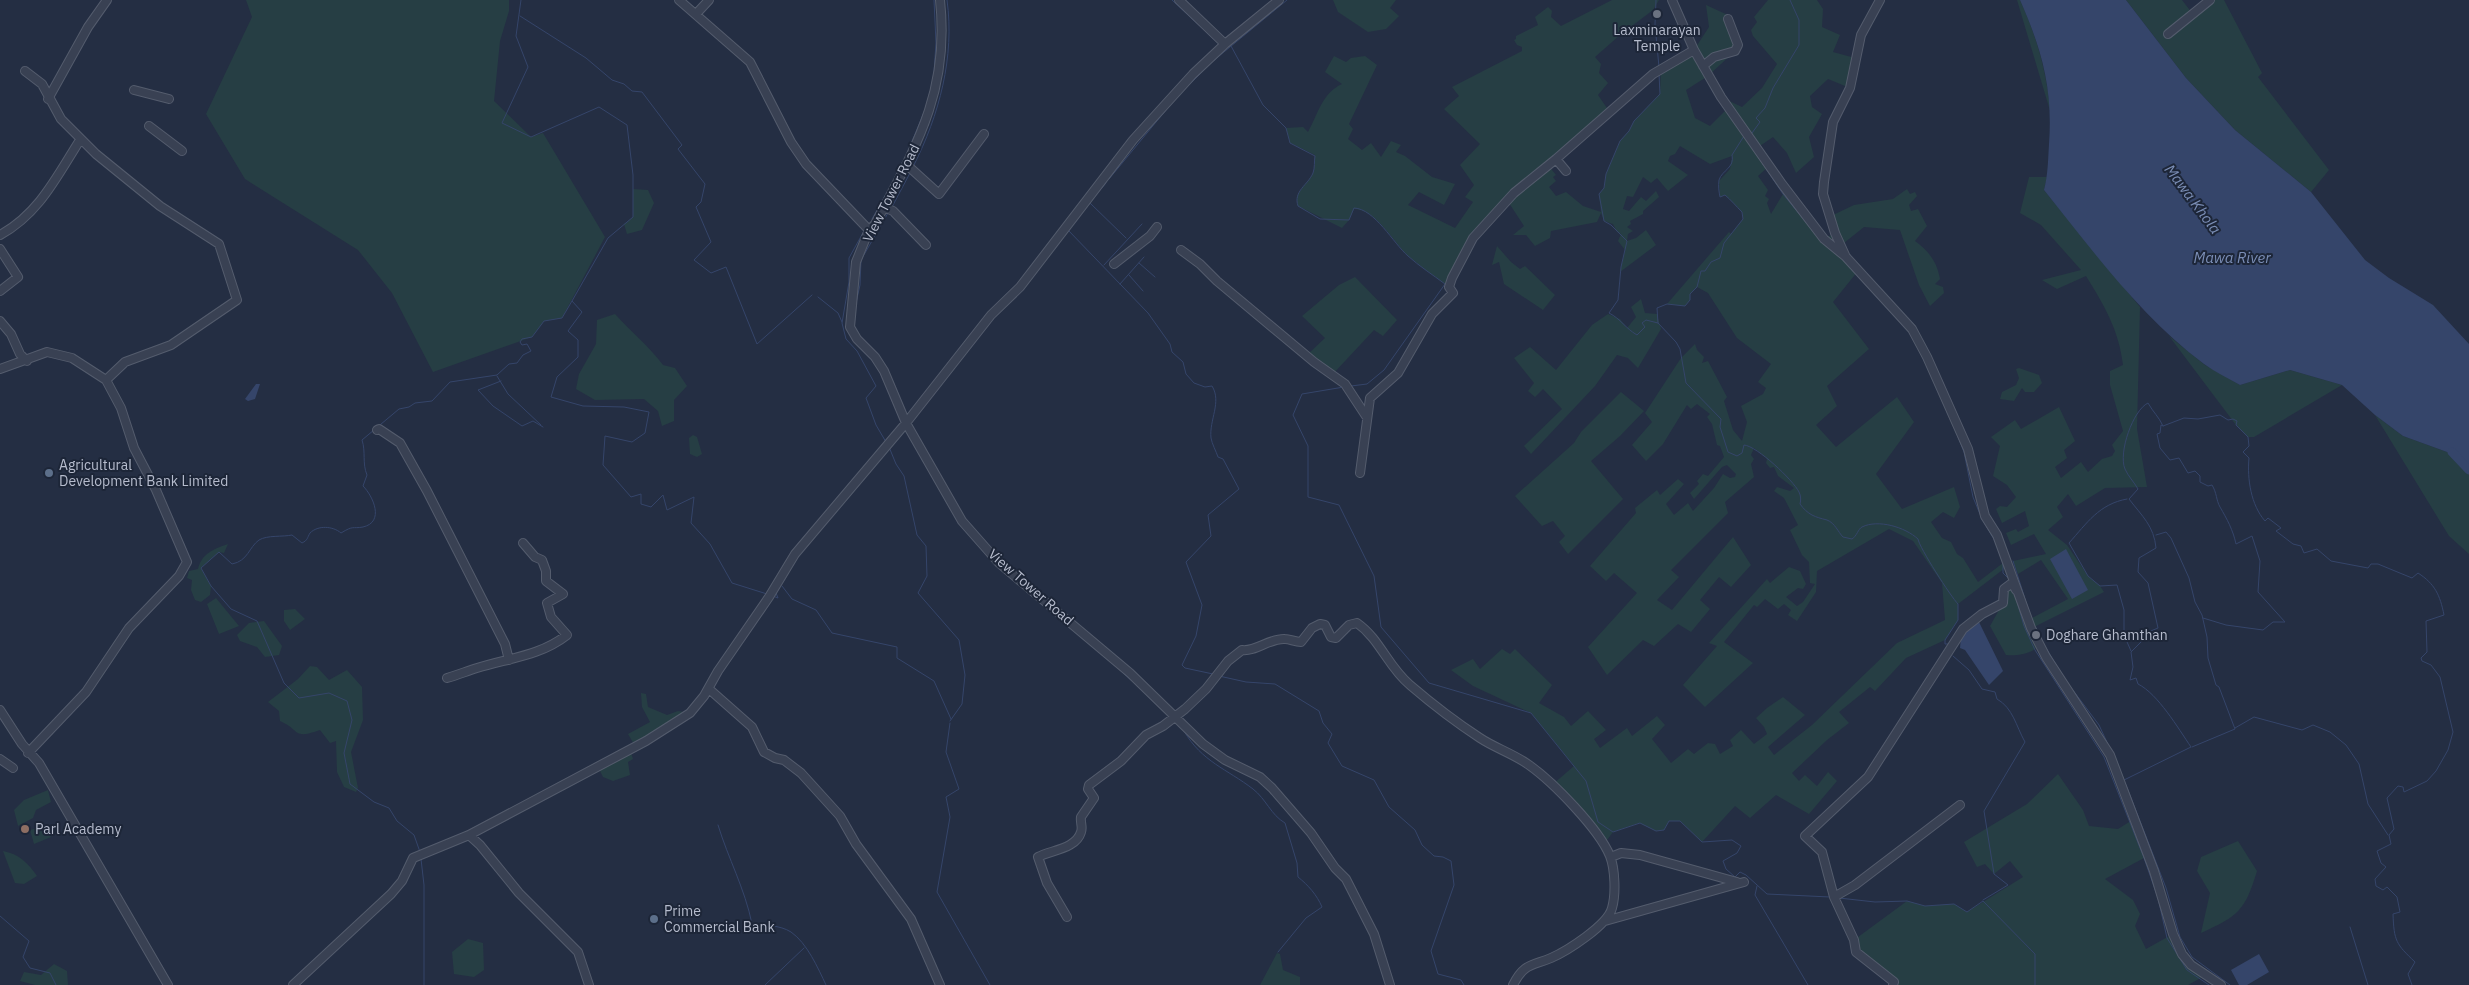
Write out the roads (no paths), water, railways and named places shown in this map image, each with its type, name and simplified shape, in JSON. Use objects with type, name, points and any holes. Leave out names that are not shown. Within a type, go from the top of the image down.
[{"type":"street","points":[[48,98],[88,26],[107,0]]},
{"type":"street","points":[[679,0],[750,62],[787,133],[806,164],[869,230]]},
{"type":"street","points":[[696,14],[709,0]]},
{"type":"street","name":"View Tower Road","points":[[940,0],[942,29],[941,69],[935,94],[908,165],[875,224],[869,230],[856,262],[850,327],[857,339],[875,356],[884,371],[906,423],[962,521],[1000,563],[1079,628],[1176,716],[1203,744],[1225,760],[1260,778],[1311,833],[1335,868],[1346,878],[1374,934],[1390,985]]},
{"type":"street","points":[[1179,0],[1225,44]]},
{"type":"street","points":[[294,985],[391,894],[402,881],[414,858],[469,836],[646,741],[690,713],[709,689],[718,671],[771,595],[795,554],[906,423],[991,315],[1026,280],[1133,140],[1163,104],[1225,44],[1279,0]]},
{"type":"street","points":[[1672,0],[1694,50],[1737,122],[1782,184],[1824,239],[1846,257],[1912,328],[1968,449],[1984,516],[1997,535],[2031,628],[2046,657],[2110,755],[2154,871],[2173,934],[2182,954],[2191,965],[2221,985]]},
{"type":"street","points":[[1846,257],[1835,233],[1823,194],[1824,182],[1833,122],[1850,88],[1861,34],[1880,0]]},
{"type":"street","points":[[2168,34],[2210,0]]},
{"type":"street","points":[[1704,66],[1714,57],[1735,51],[1738,46],[1728,19]]},
{"type":"street","points":[[1360,473],[1366,416],[1370,398],[1398,373],[1432,314],[1453,293],[1449,287],[1473,238],[1514,193],[1653,74],[1694,50]]},
{"type":"street","points":[[25,72],[42,84],[61,119],[80,140],[160,206],[219,244],[237,300],[171,345],[125,362],[106,380]]},
{"type":"street","points":[[134,90],[170,99]]},
{"type":"street","points":[[149,126],[182,151]]},
{"type":"street","points":[[908,165],[939,194],[984,134]]},
{"type":"street","points":[[0,235],[28,216],[47,194],[80,140]]},
{"type":"street","points":[[1556,159],[1566,171]]},
{"type":"street","points":[[884,207],[893,211],[926,245]]},
{"type":"street","points":[[1114,264],[1150,236],[1156,227]]},
{"type":"street","points":[[0,249],[18,277],[0,291]]},
{"type":"street","points":[[1181,250],[1200,264],[1217,281],[1314,362],[1345,384],[1366,416]]},
{"type":"street","points":[[0,321],[12,334],[20,354],[27,360]]},
{"type":"street","points":[[0,369],[47,352],[72,358],[106,380],[122,408],[134,448],[186,556],[186,566],[129,628],[86,692],[28,752]]},
{"type":"street","points":[[377,430],[379,429],[400,443],[427,491],[501,635],[509,660]]},
{"type":"street","points":[[448,678],[527,656],[554,645],[568,635],[551,617],[547,603],[563,594],[546,581],[546,570],[542,560],[535,557],[523,543]]},
{"type":"street","points":[[1894,985],[1894,982],[1856,952],[1854,940],[1834,897],[1822,852],[1805,836],[1868,777],[1963,629],[1982,614],[2003,603],[2004,589],[2012,583],[2020,596]]},
{"type":"street","points":[[1066,917],[1047,883],[1038,857],[1074,842],[1082,830],[1081,817],[1094,798],[1088,789],[1089,785],[1121,761],[1146,735],[1176,716],[1206,689],[1228,661],[1242,650],[1249,651],[1266,642],[1286,639],[1301,642],[1312,628],[1320,624],[1325,625],[1331,637],[1336,638],[1349,625],[1357,623],[1373,636],[1386,659],[1408,684],[1463,727],[1502,751],[1528,764],[1542,775],[1580,814],[1604,844],[1610,857],[1613,874],[1612,908],[1604,921],[1576,943],[1550,958],[1540,960],[1525,968],[1513,985]]},
{"type":"street","points":[[709,689],[752,727],[764,752],[784,760],[801,773],[840,816],[856,844],[911,919],[940,985]]},
{"type":"street","points":[[0,710],[28,752],[39,763],[128,913],[168,985]]},
{"type":"street","points":[[0,759],[13,768]]},
{"type":"street","points":[[1834,897],[1856,885],[1960,805]]},
{"type":"street","points":[[469,836],[480,845],[519,893],[578,952],[589,985]]},
{"type":"street","points":[[1604,921],[1747,882],[1737,882],[1712,876],[1640,855],[1621,853],[1610,857]]},
{"type":"water","name":"Mawa River","points":[[2020,0],[2126,0],[2186,78],[2235,130],[2311,192],[2365,260],[2389,278],[2433,305],[2469,344],[2469,466],[2447,452],[2403,436],[2375,415],[2342,385],[2290,370],[2240,385],[2204,364],[2138,304],[2044,190],[2048,167],[2050,124],[2047,87],[2040,53]]},
{"type":"water","points":[[256,384],[260,384],[255,399],[248,401],[245,399]]},
{"type":"water","points":[[2066,549],[2088,590],[2072,599],[2050,559]]},
{"type":"water","points":[[1978,620],[2003,671],[1989,685],[1965,650],[1960,648],[1961,637]]},
{"type":"water","points":[[2259,954],[2269,972],[2247,985],[2239,985],[2231,970]]},
{"type":"waterway","points":[[521,0],[516,36],[528,67],[502,123],[531,137],[599,107],[627,125],[633,175],[633,217],[608,238],[572,301],[582,312],[568,331],[578,340],[578,357],[557,377],[551,397],[583,406],[624,407],[649,412],[645,433],[632,442],[605,436],[603,465],[631,497],[641,494],[641,504],[651,507],[663,495],[667,510],[694,497],[691,523],[710,544],[732,583],[767,594]]},
{"type":"waterway","points":[[934,0],[936,43],[934,72]]},
{"type":"waterway","points":[[914,165],[931,126],[943,85],[949,43],[947,0]]},
{"type":"waterway","points":[[1172,0],[1218,43]]},
{"type":"waterway","points":[[1175,99],[1213,61],[1287,0]]},
{"type":"waterway","points":[[1656,0],[1655,25],[1659,67]]},
{"type":"waterway","points":[[1752,133],[1760,122],[1756,118],[1765,108],[1773,88],[1799,45],[1799,20],[1790,0]]},
{"type":"waterway","points":[[520,16],[586,58],[612,80],[624,84],[632,91],[642,92],[682,145],[678,149],[705,184],[701,202],[696,207],[711,242],[694,260],[711,273],[726,267],[757,344],[812,295]]},
{"type":"waterway","points":[[1231,46],[1263,105],[1286,128],[1290,143],[1315,156],[1313,173],[1299,192],[1298,206],[1320,219],[1349,220],[1354,208],[1362,210],[1376,220],[1408,256],[1445,284],[1384,370],[1367,384],[1351,386]]},
{"type":"waterway","points":[[1659,74],[1660,94],[1634,121],[1629,131],[1620,141],[1606,174],[1604,188],[1599,194],[1604,221],[1611,225],[1627,241],[1621,267],[1618,300],[1609,313],[1637,335],[1645,327],[1642,323],[1646,320],[1658,323],[1680,349],[1686,383],[1721,419],[1720,427],[1728,452],[1737,456],[1742,453],[1744,445],[1766,457],[1799,492],[1800,504],[1809,513],[1815,517],[1830,521],[1843,537],[1852,539],[1862,527],[1883,524],[1899,528],[1918,539],[1936,572],[1958,604],[1958,620],[1945,640],[1945,644],[1949,644]]},
{"type":"waterway","points":[[904,161],[927,105]]},
{"type":"waterway","points":[[1109,179],[1166,110]]},
{"type":"waterway","points":[[1658,323],[1657,308],[1667,304],[1685,306],[1690,300],[1690,294],[1697,287],[1701,271],[1705,271],[1711,262],[1720,258],[1724,243],[1743,219],[1742,212],[1725,195],[1720,197],[1719,180],[1732,163],[1732,155],[1744,136]]},
{"type":"waterway","points":[[1746,139],[1783,194],[1813,231]]},
{"type":"waterway","points":[[892,207],[910,173]]},
{"type":"waterway","points":[[872,219],[893,182]]},
{"type":"waterway","points":[[1094,197],[1106,183]]},
{"type":"waterway","points":[[1090,203],[1126,238]]},
{"type":"waterway","points":[[856,303],[860,285],[861,260],[888,213]]},
{"type":"waterway","points":[[1104,265],[1142,224]]},
{"type":"waterway","points":[[1068,230],[1148,313],[1170,344],[1172,352],[1183,362],[1186,374],[1194,383],[1205,387],[1212,386],[1215,392],[1216,405],[1211,431],[1212,440],[1218,457],[1223,459],[1239,489],[1208,515],[1211,536],[1186,562],[1202,605],[1196,636],[1182,665],[1185,668],[1213,674]]},
{"type":"waterway","points":[[864,231],[849,258],[849,282],[842,323],[846,339],[857,351],[876,386],[866,398],[876,425],[886,442]]},
{"type":"waterway","points":[[1839,256],[1847,264]]},
{"type":"waterway","points":[[1120,284],[1144,257]]},
{"type":"waterway","points":[[1139,263],[1155,277]]},
{"type":"waterway","points":[[1129,275],[1143,291]]},
{"type":"waterway","points":[[818,297],[838,313],[842,322]]},
{"type":"waterway","points":[[420,852],[414,835],[397,821],[389,808],[374,802],[350,784],[344,753],[352,720],[347,701],[329,693],[299,698],[284,683],[257,621],[231,609],[211,586],[201,568],[219,552],[232,564],[242,560],[259,540],[266,537],[292,535],[302,543],[313,530],[330,528],[341,533],[351,528],[370,524],[374,520],[375,508],[367,490],[363,486],[367,475],[362,440],[399,409],[409,407],[415,403],[432,401],[450,382],[497,375],[509,364],[517,363],[523,355],[531,351],[527,344],[522,345],[520,342],[522,339],[532,337],[544,321],[562,318],[572,301]]},
{"type":"waterway","points":[[1908,329],[1928,368]]},
{"type":"waterway","points":[[497,376],[508,394],[541,425]]},
{"type":"waterway","points":[[501,381],[478,390],[493,406],[522,426],[533,421],[543,427]]},
{"type":"waterway","points":[[1344,387],[1302,394],[1293,415],[1308,446],[1308,497],[1339,505],[1374,576],[1381,627],[1429,683],[1531,713],[1586,781],[1598,822],[1613,832],[1640,823],[1656,831],[1664,830],[1669,821],[1680,821],[1702,842],[1732,840],[1741,846],[1737,853],[1723,861],[1726,869],[1735,877],[1740,872],[1746,875],[1767,894],[1830,897]]},
{"type":"waterway","points":[[2121,773],[2124,780],[2191,747],[2174,721],[2153,695],[2138,684],[2136,678],[2130,680],[2133,667],[2131,652],[2143,640],[2146,633],[2158,628],[2148,583],[2138,572],[2139,558],[2156,548],[2155,540],[2147,522],[2129,499],[2138,489],[2125,469],[2123,462],[2125,443],[2137,414],[2148,403],[2163,426],[2184,418],[2198,419],[2220,415],[2228,420],[2233,419],[2237,421],[2236,425],[2248,437],[2249,446],[2243,452],[2249,458],[2249,483],[2253,500],[2265,521],[2268,518],[2281,528],[2276,531],[2293,544],[2301,546],[2304,553],[2317,549],[2331,561],[2368,568],[2371,564],[2378,564],[2412,578],[2418,573],[2433,586],[2441,602],[2444,615],[2426,621],[2427,652],[2421,658],[2422,661],[2431,665],[2440,677],[2453,732],[2448,750],[2436,771],[2427,781],[2404,792],[2403,787],[2398,786],[2387,798],[2394,829],[2389,835],[2391,844],[2377,851],[2381,863],[2386,867],[2375,879],[2376,886],[2383,890],[2387,887],[2397,897],[2400,912],[2393,914],[2395,936],[2400,946],[2415,962],[2408,974],[2412,985]]},
{"type":"waterway","points":[[1951,419],[1964,452],[1973,497],[1982,519],[1995,541],[2003,563],[2003,573],[2010,580]]},
{"type":"waterway","points":[[2163,426],[2161,425],[2160,433],[2157,434],[2160,448],[2170,460],[2179,458],[2188,473],[2195,471],[2200,476],[2200,482],[2208,486],[2212,485],[2236,544],[2252,536],[2260,561],[2258,592],[2285,622],[2273,622],[2263,630],[2226,625],[2203,618]]},
{"type":"waterway","points":[[889,447],[896,464],[904,476],[917,535],[926,546],[927,576],[918,593],[959,640],[965,675],[962,704],[950,721]]},
{"type":"waterway","name":"Mawa Khola","points":[[2452,452],[2469,470]]},
{"type":"waterway","points":[[2127,499],[2109,505],[2094,515],[2069,543],[2088,576],[2100,586],[2117,585],[2124,610],[2124,635],[2131,651]]},
{"type":"waterway","points":[[2156,535],[2166,532],[2171,538],[2189,578],[2195,602],[2202,615],[2207,637],[2208,658],[2216,685],[2219,687],[2235,729],[2192,747]]},
{"type":"waterway","points":[[2013,561],[2032,621]]},
{"type":"waterway","points":[[782,586],[792,599],[816,610],[832,633],[897,647],[897,658],[934,681],[951,719]]},
{"type":"waterway","points":[[773,596],[778,598],[776,593]]},
{"type":"waterway","points":[[2016,598],[2024,626],[2035,650],[2104,757],[2158,898],[2167,938],[2187,970],[2209,985]]},
{"type":"waterway","points":[[2041,640],[2066,681],[2099,725],[2111,751]]},
{"type":"waterway","points":[[1953,656],[1969,670],[1982,689],[1995,692],[1997,699],[2011,712],[2025,742],[1984,811],[1994,874],[2008,885],[1983,900]]},
{"type":"waterway","points":[[1122,672],[1142,690]]},
{"type":"waterway","points":[[1219,676],[1246,682],[1275,684],[1319,711],[1323,723],[1332,734],[1328,743],[1342,766],[1374,780],[1389,807],[1415,830],[1422,845],[1434,856],[1443,857],[1451,861],[1454,885],[1431,951],[1438,974],[1461,980],[1464,985]]},
{"type":"waterway","points":[[2235,728],[2254,717],[2302,730],[2313,725],[2330,732],[2346,745],[2359,764],[2368,804],[2388,835]]},
{"type":"waterway","points":[[950,723],[946,752],[959,789],[946,797],[950,817],[937,892],[990,985]]},
{"type":"waterway","points":[[1184,731],[1191,742],[1207,758],[1253,789],[1262,797],[1276,816],[1285,823],[1297,863],[1298,877],[1318,898],[1322,907],[1306,918],[1278,952]]},
{"type":"waterway","points":[[2126,785],[2166,888],[2180,937],[2192,957],[2230,985]]},
{"type":"waterway","points":[[718,825],[745,898],[752,924],[782,928],[791,932],[812,956],[826,985]]},
{"type":"waterway","points":[[421,859],[424,885],[424,985]]},
{"type":"waterway","points":[[1757,886],[1755,895],[1808,985]]},
{"type":"waterway","points":[[1839,898],[1875,902],[1907,901],[1925,906],[1954,904],[1967,912],[1983,901],[2035,954],[2035,985]]},
{"type":"waterway","points":[[0,916],[29,941],[23,957],[30,968],[50,973],[56,985]]},
{"type":"waterway","points":[[2350,927],[2368,985]]},
{"type":"waterway","points":[[765,985],[804,948]]},
{"type":"place","name":"Laxminarayan Temple","points":[[1657,14]]},
{"type":"place","name":"Agricultural Development Bank Limited","points":[[49,473]]},
{"type":"place","name":"Doghare Ghamthan","points":[[2036,635]]},
{"type":"place","name":"Parl Academy","points":[[25,829]]},
{"type":"place","name":"Prime Commercial Bank","points":[[654,919]]}]
